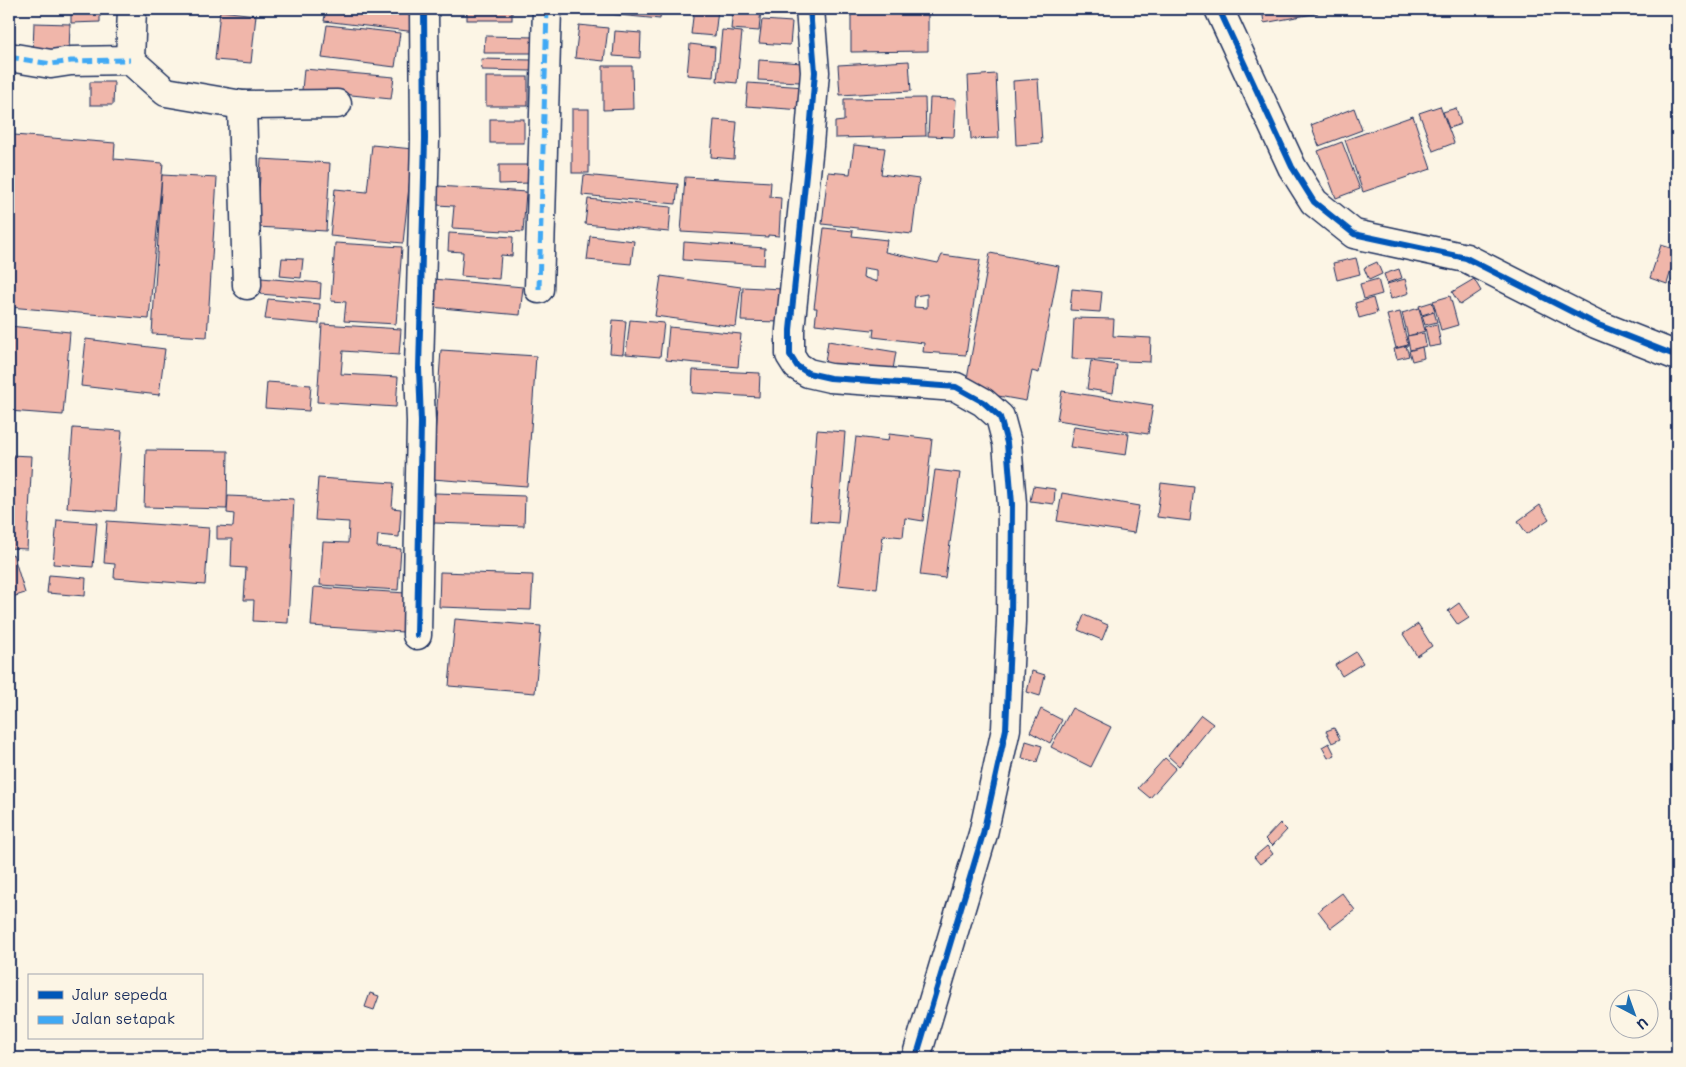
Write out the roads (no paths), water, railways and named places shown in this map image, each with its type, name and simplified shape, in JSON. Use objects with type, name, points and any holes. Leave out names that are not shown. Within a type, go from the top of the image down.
[{"type":"street","points":[[130,60],[132,9]]},
{"type":"street","points":[[417,635],[421,422],[419,369],[425,138],[424,9]]},
{"type":"street","points":[[539,289],[547,9]]},
{"type":"street","points":[[810,9],[815,72],[790,330],[790,355],[797,366],[808,373],[830,378],[956,387],[983,402],[1000,417],[1007,443],[1012,504],[1011,620],[1006,729],[983,834],[916,1058]]},
{"type":"street","points":[[1219,9],[1292,167],[1314,202],[1354,234],[1466,258],[1596,324],[1677,356]]},
{"type":"street","points":[[9,57],[51,64],[71,61],[130,60],[166,92],[242,104],[337,104]]},
{"type":"street","points":[[242,104],[248,285]]}]
